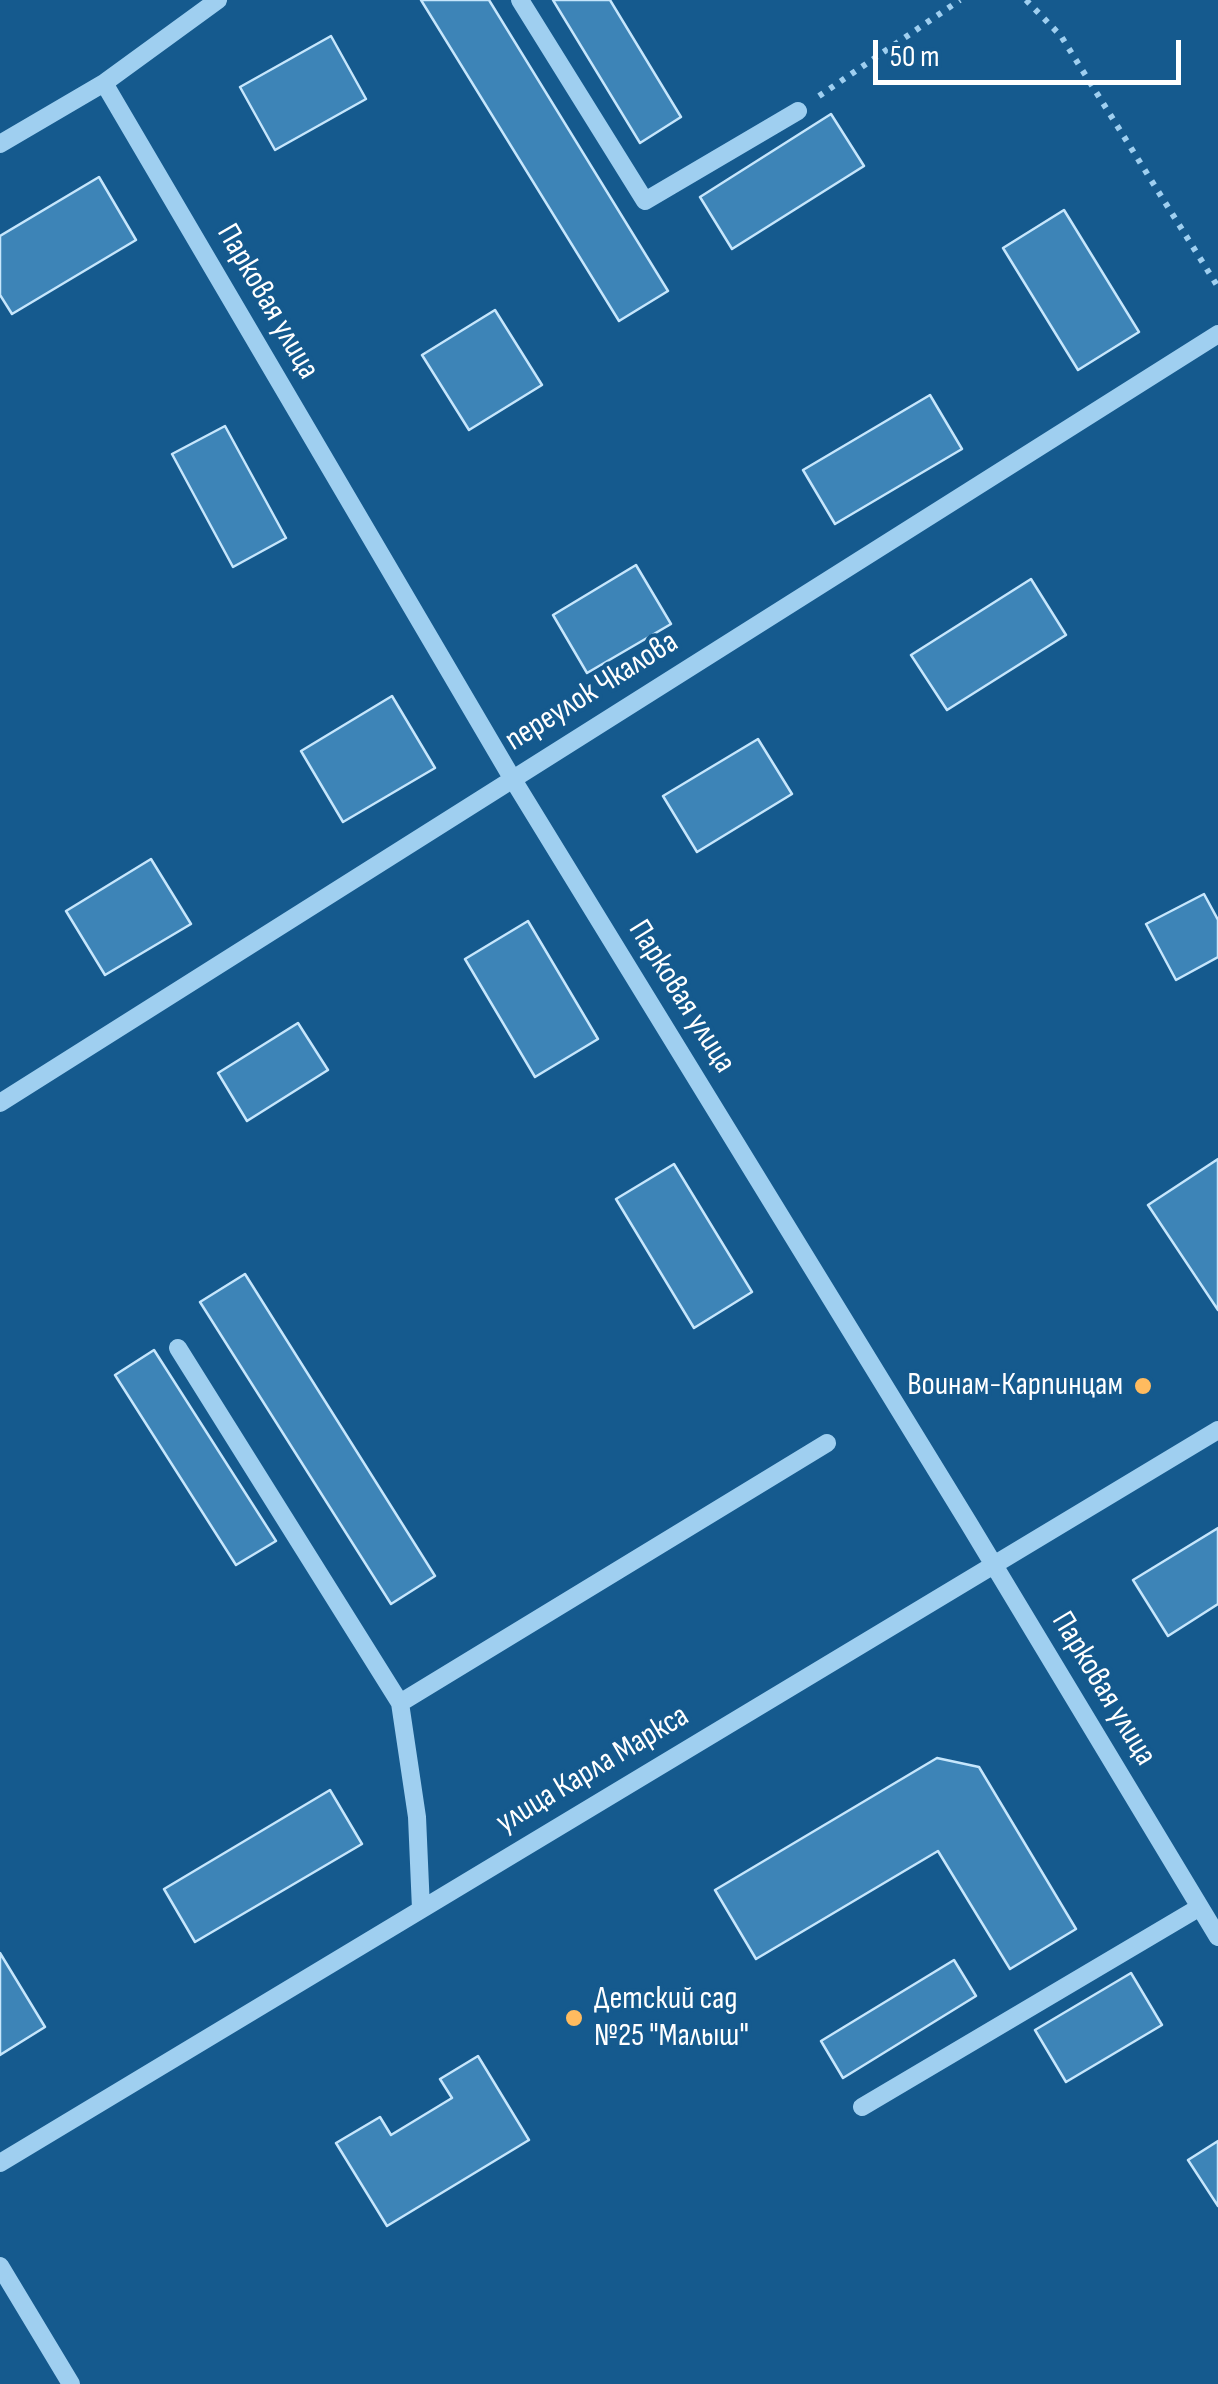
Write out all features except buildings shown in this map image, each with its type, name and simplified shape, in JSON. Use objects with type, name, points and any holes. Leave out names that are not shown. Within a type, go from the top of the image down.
[{"type":"street","points":[[0,144],[104,82],[218,0]]},
{"type":"street","points":[[520,0],[645,201],[798,111]]},
{"type":"street","name":"Парковая улица","points":[[104,82],[512,778],[1218,1937]]},
{"type":"street","name":"переулок Чкалова","points":[[0,1103],[1218,334]]},
{"type":"street","points":[[178,1348],[400,1702],[417,1817],[422,1909]]},
{"type":"street","name":"улица Карла Маркса","points":[[0,2163],[1218,1430]]},
{"type":"street","points":[[400,1702],[827,1444]]},
{"type":"street","points":[[862,2107],[1200,1907]]},
{"type":"street","points":[[0,2266],[71,2384]]},
{"type":"path","points":[[798,111],[960,0]]},
{"type":"path","points":[[1026,0],[1061,36],[1218,288]]},
{"type":"place","name":"Воинам-Карпинцам","points":[[1143,1386]]},
{"type":"place","name":"Детский сад №25 \"Малыш\"","points":[[574,2018]]}]
